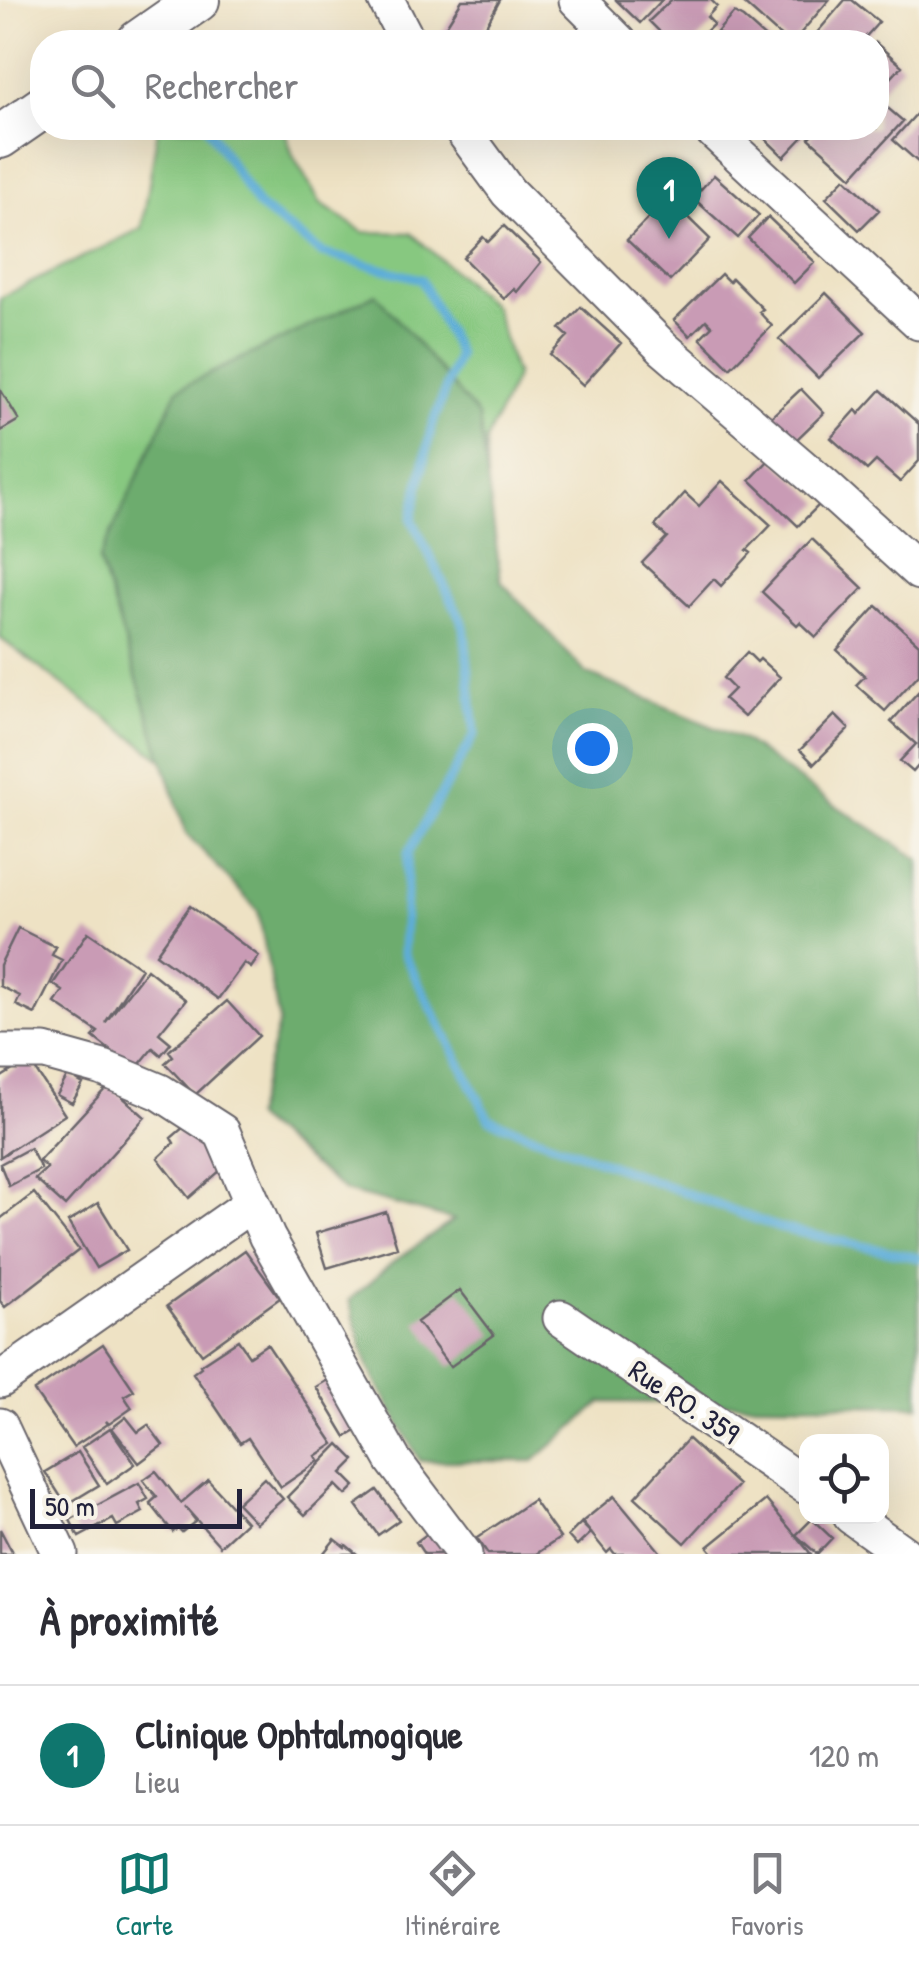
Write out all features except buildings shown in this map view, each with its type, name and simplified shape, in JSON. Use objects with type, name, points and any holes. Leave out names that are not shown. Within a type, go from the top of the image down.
[{"type":"main road","points":[[155,30],[198,0]]},
{"type":"main road","points":[[0,137],[30,116]]},
{"type":"street","points":[[386,0],[402,30]]},
{"type":"street","points":[[577,0],[608,30]]},
{"type":"street","points":[[471,140],[508,192],[662,348],[824,485],[919,572]]},
{"type":"street","points":[[723,140],[919,322]]},
{"type":"street","points":[[0,1052],[45,1052],[103,1068],[193,1110],[222,1132],[251,1204],[393,1460],[464,1554]]},
{"type":"street","points":[[0,1380],[251,1204]]},
{"type":"street","name":"Rue RO. 359","points":[[560,1318],[799,1481]]},
{"type":"street","points":[[0,1426],[60,1554]]},
{"type":"street","points":[[862,1524],[904,1554]]},
{"type":"green space","points":[[156,140],[288,140],[321,204],[363,232],[411,233],[494,307],[516,376],[486,441],[488,544],[530,658],[175,769],[0,638],[0,298],[142,228]]},
{"type":"green space","points":[[376,294],[479,417],[501,581],[586,673],[742,739],[919,859],[919,1406],[602,1402],[534,1461],[420,1461],[368,1367],[349,1300],[396,1260],[454,1220],[345,1191],[253,1117],[279,1022],[258,911],[186,833],[99,560],[178,389]]},
{"type":"waterway","points":[[216,140],[258,206],[322,253],[421,279],[458,354],[431,429],[412,519],[464,626],[475,734],[408,853],[403,953],[489,1119],[779,1228],[919,1258]]},
{"type":"place","name":"Clinique Ophtalmogique","points":[[669,239]]}]
